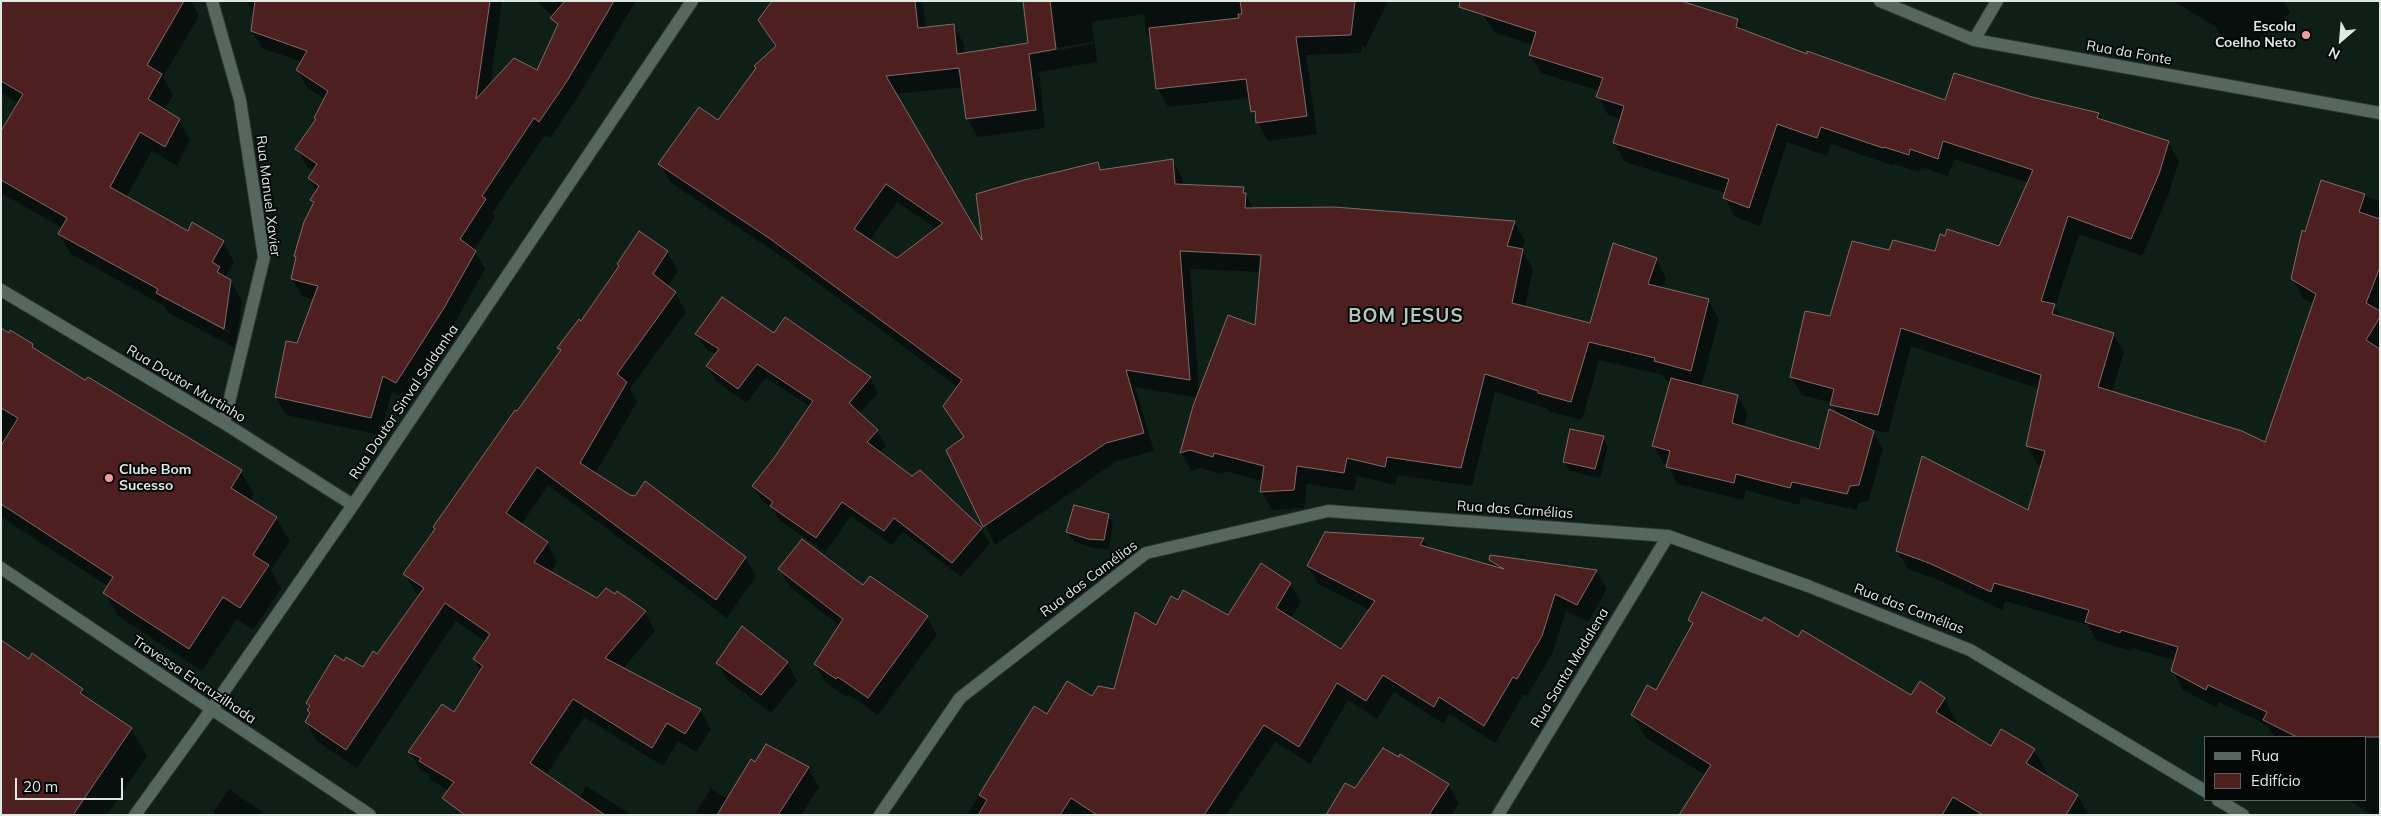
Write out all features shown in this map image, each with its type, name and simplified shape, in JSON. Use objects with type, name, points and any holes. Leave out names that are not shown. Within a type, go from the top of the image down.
[{"type":"street","name":"Rua Manuel Xavier","points":[[212,1],[240,100],[264,257],[224,423]]},
{"type":"street","name":"Rua Doutor Sinval Saldanha","points":[[135,815],[211,710],[353,505],[692,1]]},
{"type":"street","name":"Rua da Fonte","points":[[1880,1],[1974,40],[2380,113]]},
{"type":"street","points":[[1974,40],[1997,1]]},
{"type":"street","name":"Rua Doutor Murtinho","points":[[1,290],[224,423],[353,505]]},
{"type":"street","name":"Rua das Camélias","points":[[880,815],[960,698],[1146,553],[1328,511],[1668,536],[1808,586],[1970,650],[2204,791]]},
{"type":"street","name":"Rua Santa Madalena","points":[[1498,815],[1668,536]]},
{"type":"street","name":"Travessa Encruzilhada","points":[[1,568],[370,815]]},
{"type":"street","points":[[2220,801],[2243,815]]},
{"type":"building","points":[[1,1],[184,1],[147,65],[162,74],[148,99],[180,119],[165,147],[140,132],[110,187],[188,231],[192,222],[224,241],[212,262],[220,267],[217,272],[231,280],[224,329],[156,293],[158,289],[58,234],[67,218],[1,180],[1,131],[23,94],[1,81]]},
{"type":"building","points":[[255,1],[490,1],[476,99],[514,58],[537,70],[558,24],[550,18],[565,1],[614,1],[567,81],[539,122],[534,118],[482,196],[486,199],[460,239],[476,251],[444,308],[396,383],[383,376],[371,418],[275,397],[286,341],[297,343],[318,286],[291,279],[296,257],[294,256],[304,222],[314,202],[310,200],[319,186],[308,178],[317,164],[295,149],[316,119],[314,118],[328,91],[296,70],[307,51],[251,31]]},
{"type":"building","points":[[772,1],[915,1],[918,28],[954,24],[957,54],[1028,43],[1023,1],[1050,1],[1056,49],[1029,54],[1036,110],[966,119],[959,68],[886,76],[982,240],[976,194],[1098,162],[1100,170],[1173,159],[1175,184],[1244,187],[1243,193],[1246,193],[1245,208],[1334,207],[1515,221],[1507,246],[1523,249],[1512,303],[1590,323],[1613,243],[1657,258],[1648,284],[1709,299],[1691,371],[1654,361],[1655,358],[1589,342],[1571,402],[1538,393],[1538,391],[1485,374],[1461,468],[1387,457],[1385,467],[1347,458],[1344,473],[1297,466],[1294,490],[1260,492],[1264,466],[1214,453],[1213,457],[1190,450],[1180,453],[1193,406],[1228,315],[1255,325],[1261,255],[1180,251],[1190,380],[1126,370],[1144,433],[1106,443],[983,527],[946,450],[964,437],[943,406],[962,380],[769,238],[658,164],[699,107],[718,120],[756,68],[754,66],[776,46],[758,20]],"holes":[[[886,184],[943,223],[897,258],[854,229]]]},
{"type":"building","points":[[1240,1],[1355,1],[1351,35],[1296,37],[1307,116],[1256,123],[1255,111],[1251,112],[1246,79],[1156,89],[1149,28],[1239,18],[1238,14],[1242,14]]},
{"type":"building","points":[[1460,1],[1681,1],[1738,19],[1736,27],[1807,54],[1807,51],[1945,100],[1954,73],[2032,97],[2099,113],[2097,118],[2169,141],[2159,174],[2131,239],[2068,216],[2041,301],[2055,304],[2052,314],[2114,333],[2098,387],[2242,431],[2265,442],[2316,294],[2291,279],[2302,230],[2305,232],[2321,180],[2365,194],[2359,212],[2380,219],[2380,267],[2366,303],[2380,311],[2380,317],[2366,340],[2380,349],[2380,737],[2295,736],[2263,720],[2267,712],[2208,685],[2206,690],[2171,671],[2178,647],[2121,630],[2120,633],[2085,622],[2089,610],[1994,583],[1991,592],[1929,563],[1896,551],[1922,456],[2028,510],[2045,451],[2026,446],[2041,375],[1901,328],[1878,415],[1830,405],[1834,389],[1790,377],[1805,311],[1830,316],[1852,241],[1889,250],[1893,240],[1935,251],[1940,234],[1945,236],[1947,229],[1999,246],[2033,170],[1943,141],[1938,159],[1910,149],[1909,155],[1883,148],[1821,127],[1817,138],[1777,124],[1749,208],[1723,198],[1729,179],[1613,143],[1624,106],[1596,97],[1603,78],[1529,55],[1536,32],[1459,7]]},
{"type":"building","points":[[639,231],[668,251],[653,274],[676,292],[617,374],[627,382],[580,463],[630,495],[635,496],[645,481],[746,557],[716,600],[537,467],[506,513],[548,542],[534,562],[597,598],[606,588],[615,594],[617,591],[646,611],[605,658],[701,709],[685,734],[667,723],[652,748],[573,699],[530,763],[605,815],[465,815],[442,798],[454,782],[419,761],[421,758],[408,752],[442,704],[454,712],[483,666],[473,659],[490,634],[445,603],[346,750],[305,722],[310,713],[307,710],[310,706],[306,703],[335,655],[344,661],[346,657],[363,667],[373,651],[377,654],[424,588],[403,574],[435,529],[433,527],[515,410],[517,411],[561,350],[557,348],[579,319],[581,321],[619,266],[617,264]]},
{"type":"building","points":[[722,297],[774,333],[785,317],[871,377],[849,403],[878,430],[867,442],[912,476],[920,470],[982,528],[952,563],[894,518],[884,531],[842,502],[816,538],[770,506],[773,502],[752,486],[774,458],[813,401],[757,364],[738,389],[706,366],[719,349],[695,334]]},
{"type":"building","points":[[1,328],[9,333],[10,330],[33,344],[32,347],[85,380],[88,377],[242,470],[231,488],[277,517],[253,555],[269,565],[240,608],[223,597],[189,649],[103,593],[113,577],[1,504],[1,446],[18,418],[1,408]]},
{"type":"building","points":[[1671,378],[1738,395],[1732,423],[1819,449],[1829,409],[1874,431],[1859,485],[1850,486],[1847,494],[1792,482],[1790,488],[1736,474],[1734,483],[1666,467],[1670,451],[1652,446]]},
{"type":"building","points":[[1570,429],[1604,436],[1595,469],[1563,462]]},
{"type":"building","points":[[1074,505],[1109,514],[1104,540],[1088,539],[1066,532]]},
{"type":"building","points":[[1325,532],[1424,538],[1420,545],[1504,569],[1489,560],[1490,555],[1597,570],[1577,605],[1555,594],[1542,636],[1517,679],[1513,677],[1484,726],[1439,697],[1434,707],[1383,675],[1366,701],[1337,683],[1299,747],[1264,725],[1204,815],[1097,815],[1071,798],[1060,815],[978,815],[987,800],[979,795],[1034,706],[1047,714],[1067,681],[1092,696],[1098,686],[1114,689],[1135,612],[1156,625],[1171,596],[1178,600],[1183,590],[1228,615],[1261,563],[1291,583],[1276,608],[1341,649],[1375,601],[1307,566]]},
{"type":"building","points":[[802,539],[863,585],[870,576],[928,616],[868,698],[838,677],[836,679],[814,664],[843,619],[778,569]]},
{"type":"building","points":[[1702,592],[1762,621],[1764,617],[1798,637],[1802,630],[1911,695],[1920,681],[1945,698],[1936,712],[1991,746],[2001,729],[2035,749],[2026,763],[2078,795],[2066,815],[1983,815],[1953,797],[1942,815],[1679,815],[1711,765],[1631,715],[1647,685],[1656,690],[1693,623],[1688,620]]},
{"type":"building","points":[[742,626],[788,662],[761,695],[716,663]]},
{"type":"building","points":[[1,640],[29,659],[32,653],[83,689],[80,693],[132,728],[73,815],[1,815]]},
{"type":"building","points":[[766,744],[809,767],[778,815],[717,815],[751,759],[755,762]]},
{"type":"building","points":[[1383,748],[1399,757],[1400,754],[1449,784],[1429,815],[1326,815],[1345,783],[1355,788]]},
{"type":"place","name":"Escola Coelho Neto","points":[[2306,35]]},
{"type":"place","name":"Clube Bom Sucesso","points":[[109,478]]},
{"type":"district","name":"BOM JESUS","points":[[1406,316]]}]
